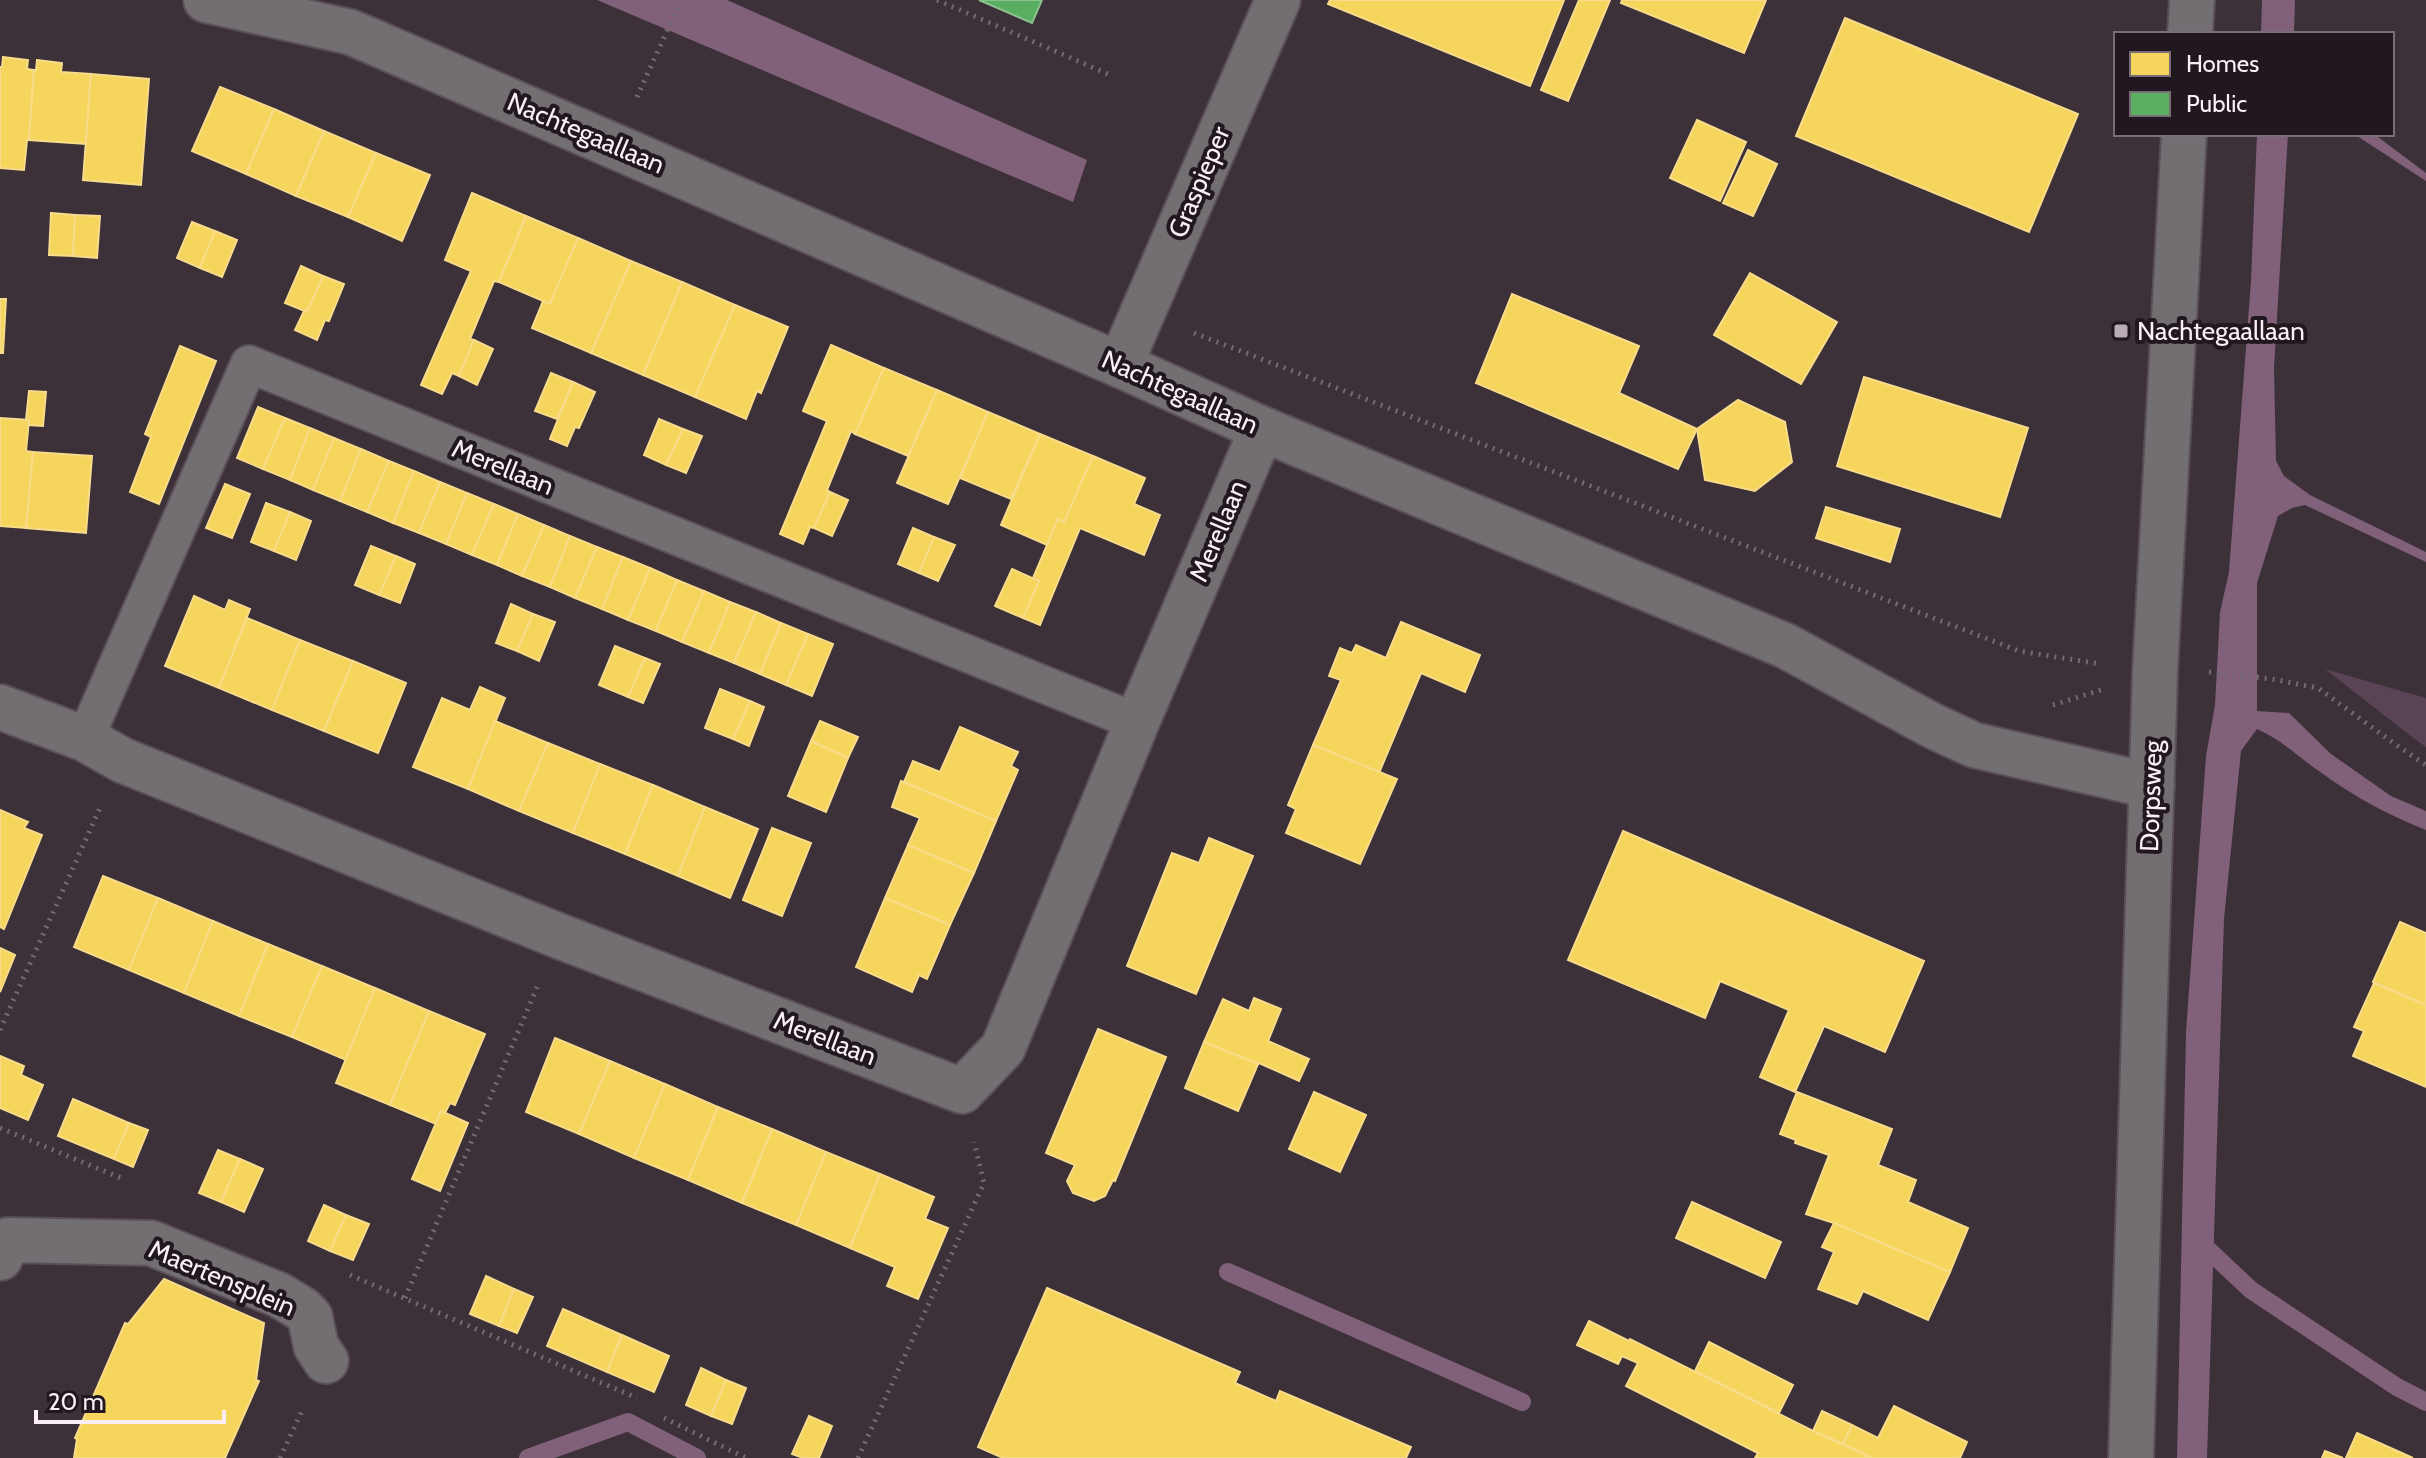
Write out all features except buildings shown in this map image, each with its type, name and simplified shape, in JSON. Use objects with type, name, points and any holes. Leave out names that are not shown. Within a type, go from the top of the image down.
[{"type":"street","name":"Nachtegaallaan","points":[[206,0],[350,32],[1262,429],[1786,646],[1974,745],[2152,786]]},
{"type":"street","name":"Graspieper","points":[[1120,365],[1278,0]]},
{"type":"street","points":[[2190,32],[2192,0]]},
{"type":"street","name":"Dorpsweg","points":[[2131,1458],[2155,672],[2184,136]]},
{"type":"street","name":"Merellaan","points":[[0,707],[85,739],[122,760],[559,936],[962,1091],[1003,1048],[1262,429]]},
{"type":"street","name":"Maertensplein","points":[[0,1258],[8,1240],[151,1243],[279,1295],[302,1309],[310,1317],[316,1346],[326,1361]]},
{"type":"lane","name":"Merellaan","points":[[85,739],[249,364],[1137,722]]},
{"type":"path","points":[[660,50],[681,0]]},
{"type":"path","points":[[937,0],[1108,74]]},
{"type":"path","points":[[1144,312],[2019,651],[2155,672]]},
{"type":"path","points":[[2208,671],[2318,688],[2426,765]]},
{"type":"path","points":[[0,1030],[122,760]]},
{"type":"path","points":[[405,1298],[559,936]]},
{"type":"path","points":[[858,1458],[984,1183],[962,1091]]},
{"type":"path","points":[[0,1128],[121,1178]]},
{"type":"path","points":[[346,1274],[637,1398]]},
{"type":"path","points":[[664,1418],[746,1458]]},
{"type":"shaded area","points":[[597,0],[727,0],[1087,160],[1073,202]]},
{"type":"shaded area","points":[[2262,0],[2295,0],[2294,32],[2261,32]]},
{"type":"shaded area","points":[[2257,136],[2288,136],[2274,368],[2276,461],[2284,476],[2310,495],[2426,552],[2426,562],[2305,505],[2278,516],[2257,583],[2257,711],[2289,713],[2331,754],[2391,796],[2426,811],[2426,830],[2360,798],[2257,729],[2241,751],[2224,919],[2207,1458],[2177,1458],[2186,1032],[2206,756],[2215,705],[2220,612],[2229,572],[2251,281]]},
{"type":"shaded area","points":[[2357,136],[2377,136],[2426,173],[2426,181]]},
{"type":"shaded area","points":[[2325,669],[2426,698],[2426,747],[2412,737]]},
{"type":"waterway","points":[[2201,1243],[2251,1290],[2397,1387],[2426,1402]]},
{"type":"waterway","points":[[1228,1272],[1522,1402]]},
{"type":"waterway","points":[[528,1458],[628,1422],[697,1458]]},
{"type":"place","name":"Nachtegaallaan","points":[[2121,331]]}]
